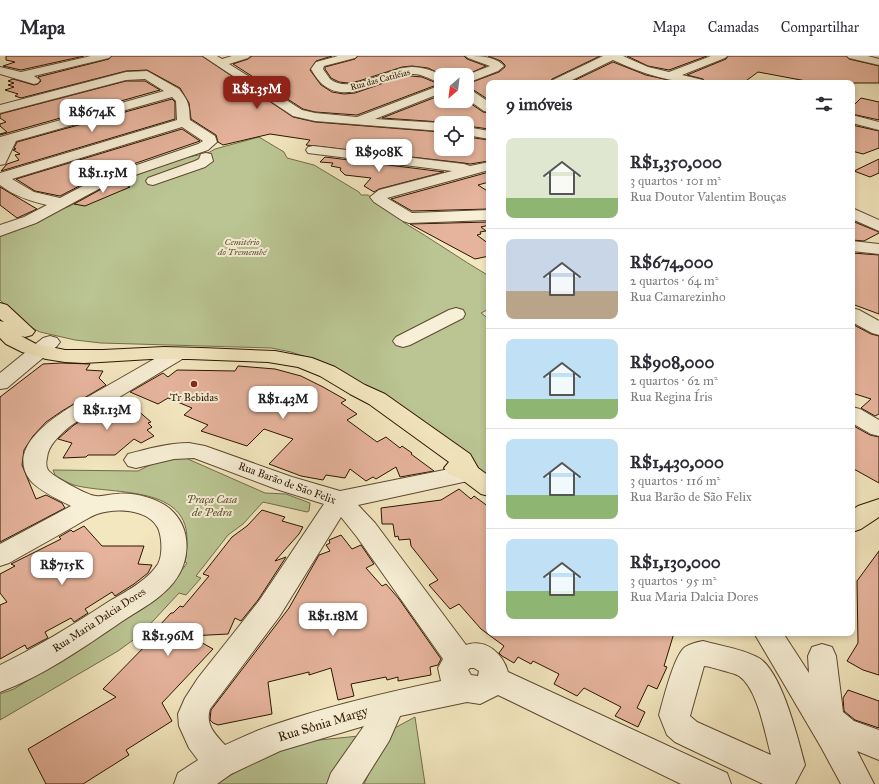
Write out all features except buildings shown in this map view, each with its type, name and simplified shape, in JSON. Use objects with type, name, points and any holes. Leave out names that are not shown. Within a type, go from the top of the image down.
[{"type":"main road","points":[[0,308],[44,347]]},
{"type":"main road","points":[[0,326],[5,332],[23,346],[44,347],[103,357],[139,354],[227,355],[294,360],[328,371],[356,389],[363,403],[379,417],[443,463],[469,473],[486,486]]},
{"type":"main road","points":[[855,521],[867,512],[879,508]]},
{"type":"street","points":[[21,76],[105,56]]},
{"type":"street","points":[[209,56],[298,113],[357,121],[434,126]]},
{"type":"street","points":[[221,64],[244,56]]},
{"type":"street","name":"Rua das Catiléias","points":[[351,56],[320,64],[317,68],[330,85],[341,88],[361,86],[408,70],[419,71],[434,76]]},
{"type":"street","points":[[472,56],[492,62],[498,66],[474,76]]},
{"type":"street","points":[[563,80],[613,56],[634,67],[687,80]]},
{"type":"street","points":[[670,76],[721,56]]},
{"type":"street","points":[[853,56],[879,62]]},
{"type":"street","points":[[0,70],[70,91]]},
{"type":"street","points":[[0,109],[132,75],[147,75],[175,92],[182,101],[184,122]]},
{"type":"street","points":[[0,161],[5,139],[175,92]]},
{"type":"street","points":[[357,121],[434,92]]},
{"type":"street","points":[[474,98],[486,106]]},
{"type":"street","points":[[855,120],[879,126]]},
{"type":"street","points":[[0,231],[30,220],[88,188],[203,147],[210,142],[210,139],[184,122]]},
{"type":"street","points":[[0,178],[184,122]]},
{"type":"street","points":[[474,127],[486,128]]},
{"type":"street","points":[[474,132],[486,134]]},
{"type":"street","points":[[152,181],[203,163],[206,159],[203,147]]},
{"type":"street","points":[[313,150],[483,168]]},
{"type":"street","points":[[483,168],[379,194],[378,197],[387,205],[409,218],[486,215]]},
{"type":"street","points":[[0,178],[34,198],[62,203]]},
{"type":"street","points":[[855,214],[879,226]]},
{"type":"street","points":[[865,248],[879,238]]},
{"type":"street","points":[[403,341],[456,314]]},
{"type":"street","points":[[855,316],[879,329]]},
{"type":"street","points":[[0,383],[44,347]]},
{"type":"street","points":[[93,505],[50,483],[39,474],[35,464],[36,454],[41,443],[50,432],[63,421],[177,354]]},
{"type":"street","points":[[855,416],[879,429]]},
{"type":"street","name":"Rua Barão de São Felix","points":[[136,460],[176,450],[197,451],[284,483],[340,500],[366,530],[460,660],[453,669],[453,676],[456,681],[479,684]]},
{"type":"street","points":[[220,763],[198,734],[193,719],[196,708],[203,694],[261,621],[311,541],[340,500],[469,473]]},
{"type":"street","name":"Rua Maria Dalcia Dores","points":[[0,680],[92,627],[134,600],[153,585],[170,567],[174,552],[173,538],[168,522],[156,512],[140,505],[120,502],[93,505]]},
{"type":"street","points":[[0,556],[93,505]]},
{"type":"street","points":[[770,636],[832,737],[858,784]]},
{"type":"street","points":[[822,656],[827,710],[830,720],[843,731],[879,745]]},
{"type":"street","points":[[479,684],[715,784],[721,764],[728,751]]},
{"type":"street","name":"Rua Sônia Margy","points":[[190,784],[220,763],[273,739],[329,721],[479,684]]},
{"type":"street","points":[[342,784],[378,731],[390,705]]},
{"type":"green space","name":"Cemitério do Tremembé","points":[[259,137],[284,152],[287,158],[314,165],[359,192],[361,195],[368,195],[404,220],[403,222],[486,274],[486,310],[481,313],[486,317],[486,475],[329,365],[291,352],[271,348],[101,343],[75,340],[40,332],[28,326],[0,300],[0,233],[70,206],[106,186],[180,159],[208,153],[215,149]]},
{"type":"green space","name":"Praça Casa de Pedra","points":[[181,456],[265,493],[286,494],[310,503],[309,511],[307,512],[263,502],[243,524],[228,535],[196,576],[201,578],[186,595],[179,593],[140,635],[118,651],[0,720],[0,694],[14,689],[144,608],[174,581],[187,563],[185,562],[187,553],[187,538],[183,521],[174,508],[160,500],[143,495],[74,485],[55,475],[53,470],[138,471],[160,460]]},
{"type":"green space","points":[[415,717],[425,784],[364,784],[389,731]]},
{"type":"green space","points":[[359,736],[327,784],[217,784],[279,744]]},
{"type":"place","name":"Tr Bebidas","points":[[194,384]]}]
